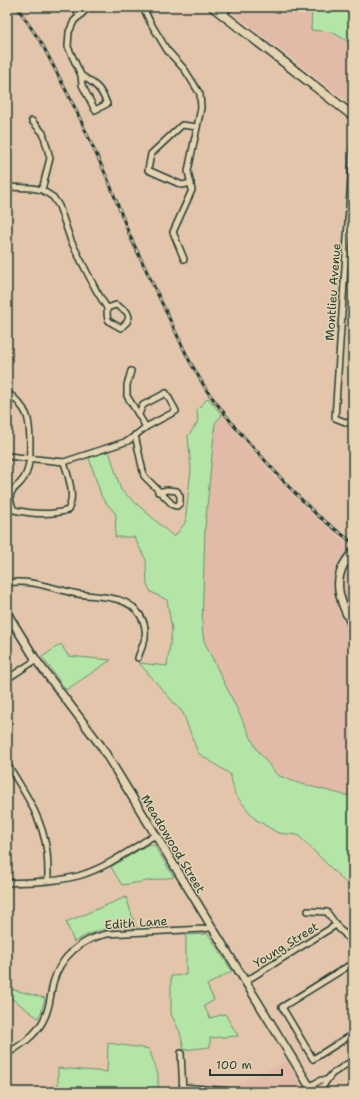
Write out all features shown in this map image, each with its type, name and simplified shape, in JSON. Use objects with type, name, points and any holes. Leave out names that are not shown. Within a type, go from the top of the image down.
[{"type":"main road","points":[[212,7],[353,116]]},
{"type":"street","points":[[74,7],[80,16]]},
{"type":"street","points":[[81,75],[96,85],[103,93],[107,104],[95,110],[82,85],[81,75],[68,47],[69,32],[74,21],[89,7]]},
{"type":"street","points":[[143,7],[167,50],[184,70],[200,94],[201,108],[188,171],[192,190],[173,232],[184,259]]},
{"type":"street","points":[[223,15],[229,7]]},
{"type":"street","points":[[32,121],[43,133],[50,158],[42,190]]},
{"type":"street","points":[[190,183],[182,185],[148,170],[151,154],[182,125],[197,128]]},
{"type":"street","name":"Montlieu Avenue","points":[[353,148],[335,418],[353,425]]},
{"type":"street","points":[[7,187],[42,190],[53,197],[59,206],[70,240],[107,308],[106,315],[108,321],[121,328],[127,322],[129,317],[127,312],[116,305],[107,308]]},
{"type":"street","points":[[131,371],[127,385],[127,396],[146,427]]},
{"type":"street","points":[[7,392],[22,406],[30,423],[30,459],[26,473],[21,483],[12,490],[9,501],[14,510],[30,513],[56,514],[68,510],[72,503],[64,462]]},
{"type":"street","points":[[7,456],[64,462],[128,440],[146,427],[176,411],[166,393],[143,405],[139,414]]},
{"type":"street","points":[[135,435],[144,476],[158,492]]},
{"type":"street","points":[[353,552],[348,557],[341,570],[338,587],[344,608],[353,627]]},
{"type":"street","points":[[7,583],[33,583],[75,594],[117,599],[130,604],[138,610],[143,618],[145,629],[138,658]]},
{"type":"street","name":"Meadowood Street","points":[[7,613],[36,660],[101,746],[312,1090]]},
{"type":"street","points":[[7,679],[36,660]]},
{"type":"street","points":[[9,767],[30,801],[38,819],[47,852],[48,880]]},
{"type":"street","points":[[7,883],[63,879],[78,876],[100,868],[155,835]]},
{"type":"street","points":[[308,911],[327,912],[353,945]]},
{"type":"street","name":"Young Street","points":[[246,981],[336,925]]},
{"type":"street","name":"Edith Lane","points":[[7,1054],[26,1041],[43,1022],[48,1010],[56,974],[63,961],[79,945],[93,937],[107,934],[204,929],[212,927]]},
{"type":"street","points":[[353,963],[282,1007],[313,1059],[353,1034]]},
{"type":"street","points":[[181,1053],[183,1089],[240,1092]]},
{"type":"street","points":[[312,1090],[321,1080],[326,1080],[332,1074],[353,1060]]},
{"type":"shaded area","points":[[236,7],[312,7],[311,30],[332,32],[352,44],[353,43],[353,105],[235,14],[234,9]]},
{"type":"shaded area","points":[[222,415],[268,470],[308,510],[351,547],[342,556],[337,565],[334,575],[333,590],[335,601],[353,636],[353,792],[350,791],[348,796],[298,783],[277,775],[256,748],[204,641],[202,628],[205,528],[215,423]]},
{"type":"shaded area","points":[[353,558],[353,616],[347,605],[344,594],[343,575]]},
{"type":"shaded area","points":[[288,1061],[305,1090],[304,1092],[238,1088],[238,1084]]},
{"type":"green space","points":[[312,7],[353,7],[352,44],[332,32],[311,30]]},
{"type":"green space","points":[[208,398],[222,415],[215,423],[205,528],[202,628],[204,641],[256,748],[277,775],[298,783],[348,796],[350,791],[353,792],[353,915],[351,915],[350,887],[298,835],[278,833],[255,819],[235,794],[230,774],[198,753],[183,713],[139,663],[167,666],[172,630],[167,600],[151,592],[147,584],[146,560],[134,537],[115,537],[116,514],[102,498],[89,458],[109,451],[121,490],[174,537],[185,523],[191,470],[188,436],[198,422],[197,410]]},
{"type":"green space","points":[[61,644],[68,656],[111,660],[66,690],[42,657]]},
{"type":"green space","points":[[149,844],[154,845],[174,877],[122,885],[111,867]]},
{"type":"green space","points":[[126,897],[136,927],[97,931],[74,942],[66,922]]},
{"type":"green space","points":[[208,934],[232,971],[207,985],[214,1000],[204,1006],[210,1018],[225,1014],[238,1036],[210,1038],[210,1047],[184,1050],[180,1032],[171,1014],[171,976],[186,975],[186,935]]},
{"type":"green space","points":[[7,988],[45,998],[38,1018],[7,995]]},
{"type":"green space","points":[[108,1043],[149,1049],[158,1074],[158,1092],[58,1092],[58,1068],[107,1072]]},
{"type":"railway","points":[[17,7],[42,44],[76,110],[109,182],[129,234],[189,360],[207,391],[235,427],[288,486],[317,515],[353,543]]}]
